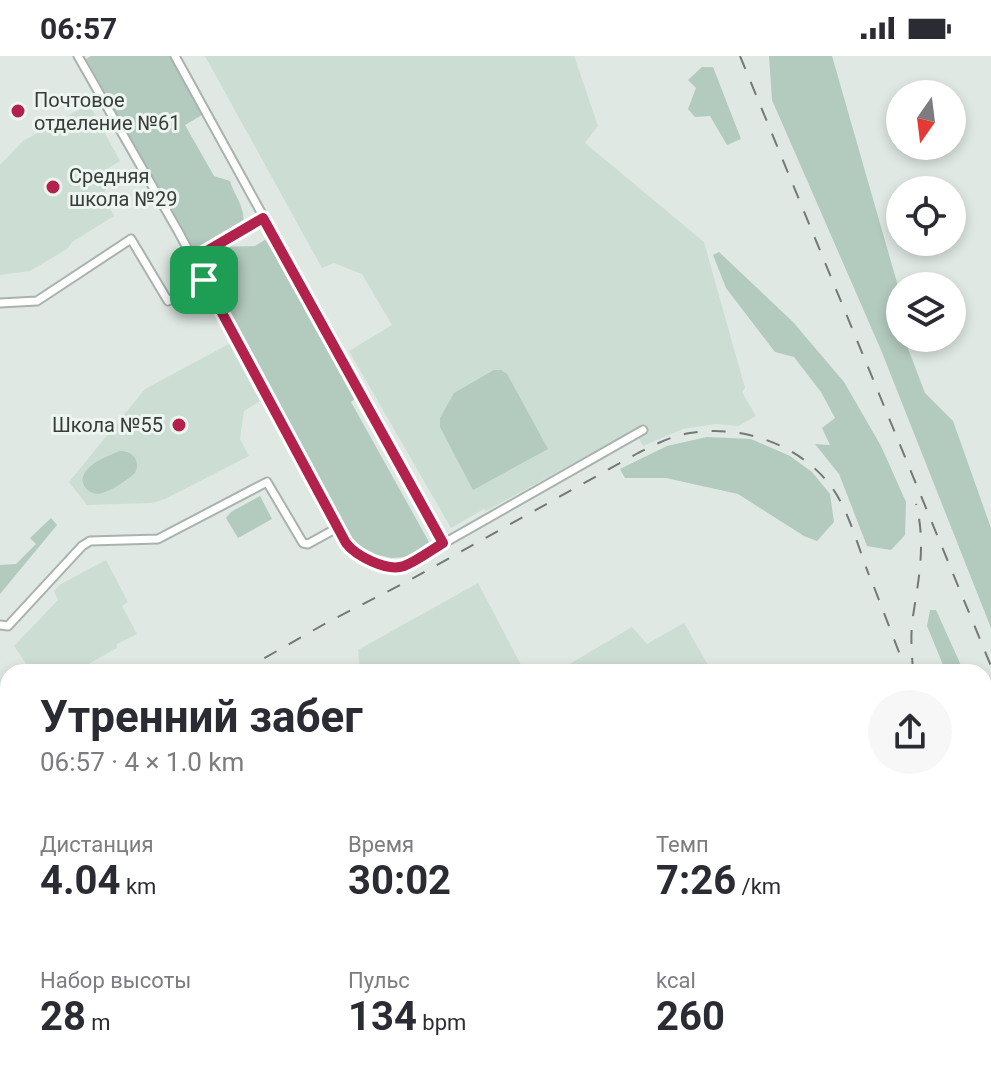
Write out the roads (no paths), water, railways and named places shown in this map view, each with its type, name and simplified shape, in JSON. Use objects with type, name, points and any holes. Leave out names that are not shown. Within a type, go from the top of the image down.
[{"type":"street","points":[[79,56],[193,259],[337,528],[346,543],[363,559],[402,567],[643,430]]},
{"type":"street","points":[[175,56],[443,543]]},
{"type":"street","points":[[193,259],[263,218]]},
{"type":"street","points":[[0,303],[37,301],[131,239],[168,301],[204,280]]},
{"type":"street","points":[[0,625],[8,626],[90,541],[158,539],[267,482],[303,543],[308,544],[337,528]]},
{"type":"railway","points":[[740,56],[990,664]]},
{"type":"railway","points":[[254,664],[638,453],[690,433],[710,431],[750,435],[769,441],[805,460],[839,499],[869,575]]},
{"type":"railway","points":[[913,664],[912,630],[921,546],[916,504]]},
{"type":"railway","points":[[874,587],[902,660]]},
{"type":"place","name":"Почтовое отделение №61","points":[[18,111]]},
{"type":"place","name":"Средняя школа №29","points":[[53,187]]},
{"type":"place","name":"Школа №55","points":[[179,425]]}]
